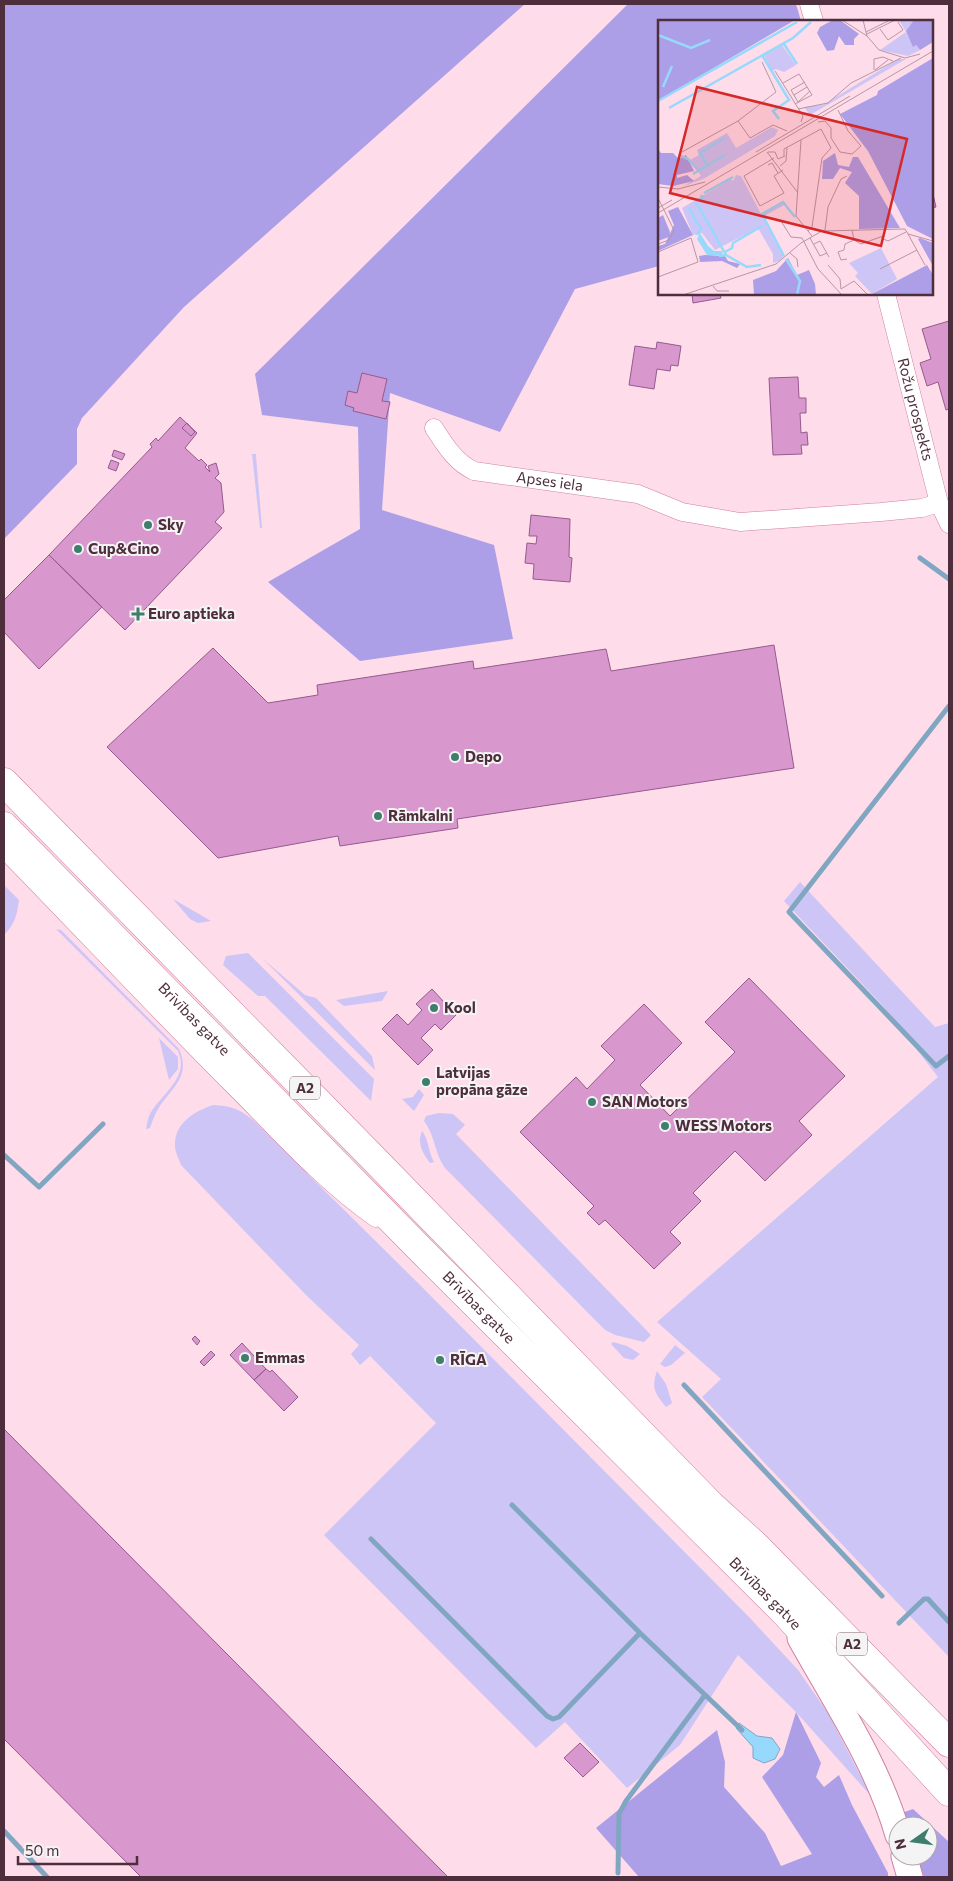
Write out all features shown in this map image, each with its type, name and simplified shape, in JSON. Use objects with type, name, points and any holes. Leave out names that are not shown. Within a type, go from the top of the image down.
[{"type":"highway","name":"Brīvības gatve","points":[[4,782],[374,1158],[711,1505],[755,1545],[949,1743]]},
{"type":"highway","name":"Brīvības gatve","points":[[4,826],[423,1252],[786,1614],[949,1792]]},
{"type":"main road","points":[[786,1614],[859,1744],[881,1789],[891,1816]]},
{"type":"street","points":[[810,4],[814,20]]},
{"type":"street","name":"Rožu prospekts","points":[[886,295],[939,503],[949,524]]},
{"type":"street","name":"Apses iela","points":[[434,428],[450,452],[462,465],[474,471],[638,494],[682,512],[740,522],[881,512],[922,508],[939,503]]},
{"type":"street","points":[[4,849],[283,1135],[353,1202],[423,1252]]},
{"type":"shaded area","points":[[4,4],[525,4],[184,307],[82,418],[77,429],[77,464],[4,539]]},
{"type":"shaded area","points":[[628,4],[796,4],[801,20],[658,20],[658,266],[575,289],[500,432],[390,393],[382,510],[494,545],[513,639],[360,661],[268,582],[360,529],[358,427],[262,415],[255,374]]},
{"type":"shaded area","points":[[252,454],[256,454],[262,528],[260,528]]},
{"type":"shaded area","points":[[800,882],[935,1027],[949,1023],[949,1657],[702,1397],[721,1379],[657,1322],[938,1077],[883,1006],[784,901]]},
{"type":"shaded area","points":[[4,885],[19,900],[15,919],[4,935]]},
{"type":"shaded area","points":[[173,899],[211,921],[198,923],[190,919]]},
{"type":"shaded area","points":[[56,929],[61,930],[179,1049],[183,1065],[180,1078],[158,1109],[150,1128],[146,1129],[150,1114],[178,1077],[181,1061],[178,1051]]},
{"type":"shaded area","points":[[248,953],[374,1079],[371,1101],[265,996],[258,996],[223,965],[226,956]]},
{"type":"shaded area","points":[[262,958],[305,995],[316,998],[372,1056],[375,1070]]},
{"type":"shaded area","points":[[388,991],[382,1001],[344,1006],[336,1000]]},
{"type":"shaded area","points":[[159,1038],[178,1057],[178,1069],[169,1080]]},
{"type":"shaded area","points":[[419,1089],[424,1095],[414,1111],[402,1099],[413,1097]]},
{"type":"shaded area","points":[[213,1105],[235,1109],[253,1120],[417,1282],[750,1618],[798,1670],[828,1713],[871,1796],[796,1712],[738,1655],[680,1745],[627,1788],[565,1722],[536,1748],[324,1535],[436,1423],[370,1356],[360,1365],[351,1354],[359,1345],[307,1296],[181,1165],[175,1148],[178,1131],[187,1119]]},
{"type":"shaded area","points":[[439,1113],[453,1114],[465,1125],[456,1134],[651,1335],[644,1342],[615,1335],[605,1330],[445,1168],[424,1121],[426,1116]]},
{"type":"shaded area","points":[[422,1131],[434,1162],[430,1163],[421,1147]]},
{"type":"shaded area","points":[[613,1342],[627,1346],[640,1354],[633,1360],[624,1358],[611,1344]]},
{"type":"shaded area","points":[[675,1345],[685,1353],[671,1365],[665,1367],[660,1364]]},
{"type":"shaded area","points":[[657,1371],[666,1384],[672,1403],[666,1407],[654,1387]]},
{"type":"shaded area","points":[[796,1712],[821,1763],[816,1777],[824,1787],[839,1775],[852,1805],[888,1873],[888,1877],[639,1877],[596,1828],[717,1730],[725,1762],[724,1787],[765,1833],[781,1866],[812,1854],[762,1777],[783,1755]]},
{"type":"shaded area","points":[[913,1809],[921,1816],[903,1816],[902,1813]]},
{"type":"shaded area","points":[[938,1832],[949,1842],[949,1877],[924,1877],[920,1866],[938,1866]]},
{"type":"water","points":[[739,1723],[757,1736],[772,1738],[780,1749],[775,1759],[764,1763],[753,1758],[753,1747],[736,1728]]},
{"type":"building","points":[[933,194],[936,207],[933,208]]},
{"type":"building","points":[[692,295],[720,295],[721,298],[693,303]]},
{"type":"building","points":[[949,321],[949,409],[946,410],[938,382],[927,386],[920,363],[931,359],[922,329]]},
{"type":"building","points":[[657,342],[681,346],[678,366],[671,365],[670,371],[657,369],[654,389],[629,385],[635,346],[656,349]]},
{"type":"building","points":[[362,373],[387,379],[382,401],[390,402],[386,419],[353,411],[354,408],[345,405],[348,391],[357,393]]},
{"type":"building","points":[[798,377],[799,398],[806,398],[806,413],[800,413],[801,433],[807,432],[808,445],[801,445],[802,454],[773,455],[769,378]]},
{"type":"building","name":"Sky","points":[[180,417],[197,433],[185,448],[199,461],[201,459],[207,465],[205,467],[210,472],[208,466],[216,463],[219,474],[215,478],[221,483],[224,512],[215,522],[222,528],[125,630],[49,555],[152,447],[150,444],[156,438],[158,441]]},
{"type":"building","points":[[187,423],[195,432],[191,436],[182,428]]},
{"type":"building","points":[[114,450],[125,454],[122,460],[112,456]]},
{"type":"building","points":[[111,460],[119,463],[116,471],[108,468]]},
{"type":"building","points":[[531,515],[570,519],[569,557],[572,558],[570,582],[533,579],[534,564],[525,563],[527,543],[536,544],[537,536],[529,536]]},
{"type":"building","points":[[49,555],[102,607],[39,669],[4,632],[4,600]]},
{"type":"building","name":"Depo","points":[[774,645],[794,768],[457,819],[458,828],[340,846],[338,836],[218,858],[107,747],[213,648],[268,703],[318,695],[317,685],[473,661],[474,669],[606,649],[611,671]]},
{"type":"building","name":"WESS Motors","points":[[749,978],[845,1076],[799,1121],[812,1135],[765,1181],[735,1151],[693,1193],[701,1201],[670,1232],[681,1243],[654,1269],[605,1220],[599,1225],[587,1213],[594,1206],[520,1132],[576,1077],[587,1089],[615,1060],[601,1046],[644,1004],[682,1043],[640,1085],[670,1116],[735,1052],[705,1022]]},
{"type":"building","name":"Kool","points":[[432,989],[456,1015],[441,1030],[435,1024],[421,1038],[433,1050],[418,1065],[382,1029],[397,1014],[408,1025],[422,1010],[416,1004]]},
{"type":"building","points":[[195,1336],[200,1341],[197,1345],[192,1339]]},
{"type":"building","name":"Emmas","points":[[242,1343],[266,1369],[254,1380],[230,1355]]},
{"type":"building","points":[[211,1351],[215,1355],[204,1366],[200,1362]]},
{"type":"building","points":[[266,1369],[270,1372],[272,1370],[298,1397],[284,1411],[254,1380]]},
{"type":"building","points":[[4,1429],[448,1877],[141,1877],[4,1739]]},
{"type":"building","points":[[580,1743],[599,1762],[583,1777],[564,1758]]},
{"type":"waterway","points":[[920,558],[949,579]]},
{"type":"waterway","points":[[949,706],[789,912],[936,1066],[949,1056]]},
{"type":"waterway","points":[[4,1155],[39,1187],[103,1124]]},
{"type":"waterway","points":[[684,1385],[882,1596]]},
{"type":"waterway","points":[[512,1505],[640,1633],[742,1730]]},
{"type":"waterway","points":[[371,1539],[547,1716],[553,1719],[559,1717],[640,1633]]},
{"type":"waterway","points":[[899,1623],[924,1599],[928,1599],[949,1622]]},
{"type":"waterway","points":[[618,1873],[619,1814],[626,1801],[705,1695]]},
{"type":"waterway","points":[[4,1831],[47,1877]]},
{"type":"place","name":"Sky","points":[[148,525]]},
{"type":"place","name":"Cup&Cino","points":[[78,549]]},
{"type":"place","name":"Euro aptieka","points":[[138,614]]},
{"type":"place","name":"Depo","points":[[455,757]]},
{"type":"place","name":"Rāmkalni","points":[[378,816]]},
{"type":"place","name":"Kool","points":[[434,1008]]},
{"type":"place","name":"Latvijas propāna gāze","points":[[426,1082]]},
{"type":"place","name":"SAN Motors","points":[[592,1102]]},
{"type":"place","name":"WESS Motors","points":[[665,1126]]},
{"type":"place","name":"Emmas","points":[[245,1358]]},
{"type":"place","name":"RĪGA","points":[[440,1360]]}]
